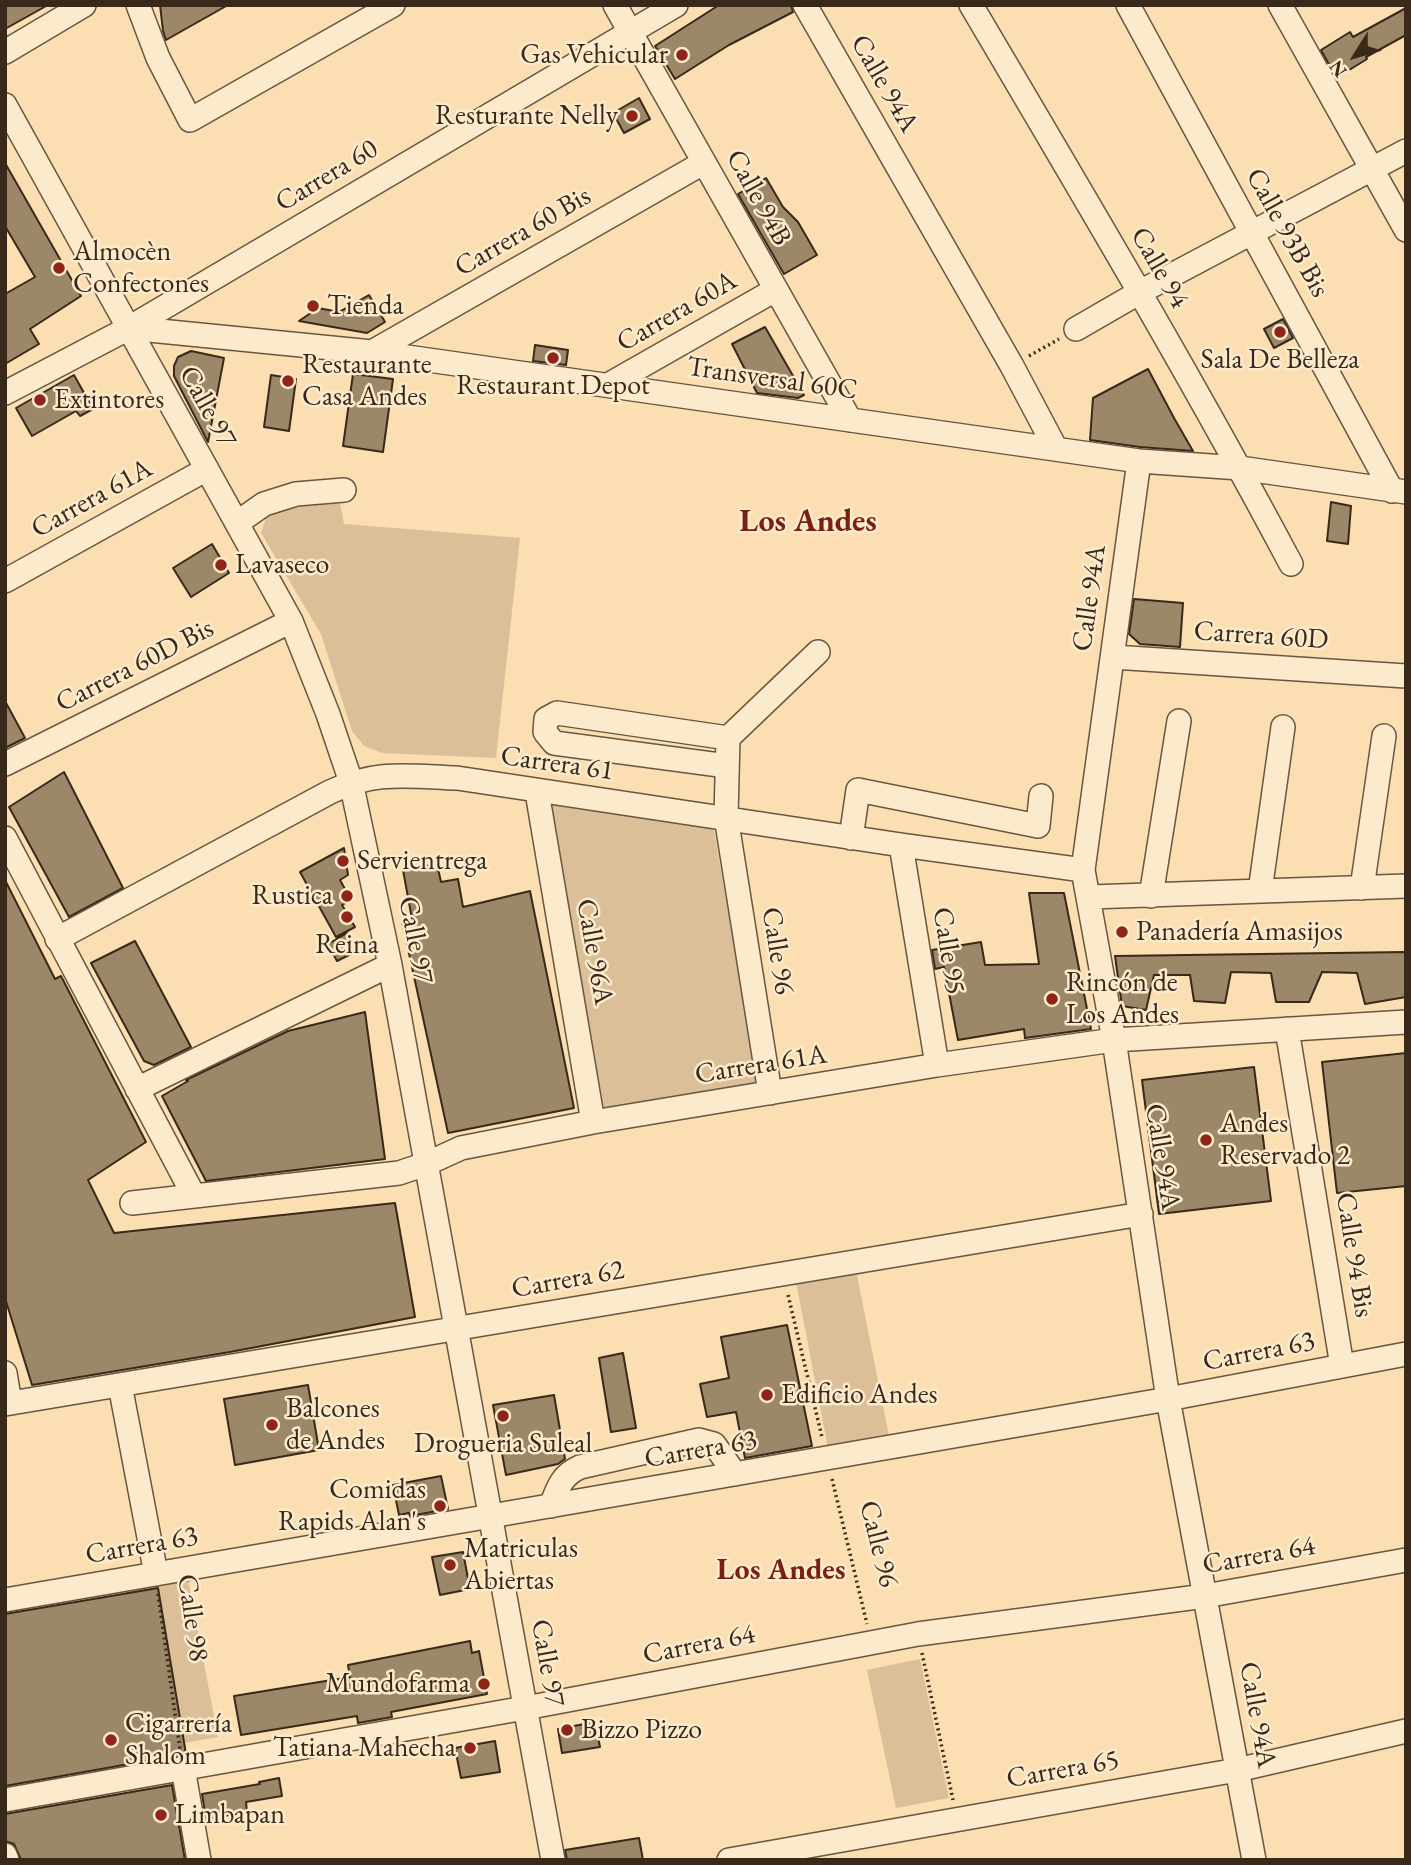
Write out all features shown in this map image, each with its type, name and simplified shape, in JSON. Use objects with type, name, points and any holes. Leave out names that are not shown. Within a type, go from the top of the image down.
[{"type":"street","points":[[5,52],[84,5]]},
{"type":"street","points":[[138,5],[158,58],[190,120],[393,5]]},
{"type":"street","name":"Calle 94B","points":[[615,5],[850,420]]},
{"type":"street","name":"Carrera 60","points":[[5,393],[129,328],[676,5]]},
{"type":"street","name":"Calle 94A","points":[[805,5],[1012,366],[1056,449]]},
{"type":"street","name":"Calle 94","points":[[971,5],[1140,292],[1292,564]]},
{"type":"street","name":"Calle 93B Bis","points":[[1128,5],[1399,492]]},
{"type":"street","points":[[1280,5],[1406,230]]},
{"type":"street","name":"Calle 97","points":[[5,105],[291,621],[328,714],[351,782],[390,965],[553,1860]]},
{"type":"street","points":[[1076,329],[1140,292],[1406,151]]},
{"type":"street","name":"Carrera 60 Bis","points":[[372,352],[703,163]]},
{"type":"street","name":"Carrera 60A","points":[[608,385],[775,290]]},
{"type":"street","name":"Transversal 60C","points":[[129,328],[372,352],[1139,461],[1240,468],[1399,492]]},
{"type":"street","name":"Calle 94A","points":[[1139,461],[1083,870],[1114,1040],[1168,1399],[1254,1860]]},
{"type":"street","name":"Carrera 61A","points":[[5,581],[207,469]]},
{"type":"street","points":[[237,523],[264,504],[296,494],[344,490]]},
{"type":"street","name":"Carrera 60D Bis","points":[[5,764],[291,621]]},
{"type":"street","points":[[727,766],[554,743],[545,732],[546,719],[557,713],[728,738],[818,652]]},
{"type":"street","name":"Carrera 60D","points":[[1112,657],[1406,676]]},
{"type":"street","points":[[1151,896],[1179,721]]},
{"type":"street","points":[[1260,891],[1283,727]]},
{"type":"street","points":[[1362,888],[1384,736]]},
{"type":"street","name":"Calle 96","points":[[728,738],[726,817],[770,1093]]},
{"type":"street","name":"Carrera 61","points":[[57,939],[351,782],[384,775],[457,778],[537,792],[1083,870]]},
{"type":"street","points":[[851,838],[858,790],[1038,826],[1041,796]]},
{"type":"street","name":"Calle 96A","points":[[537,792],[593,1122]]},
{"type":"street","points":[[5,838],[194,1196]]},
{"type":"street","name":"Calle 95","points":[[901,845],[937,1065]]},
{"type":"street","points":[[1090,897],[1406,886]]},
{"type":"street","points":[[137,1089],[390,965]]},
{"type":"street","name":"Carrera 61A","points":[[132,1203],[399,1172],[426,1164],[461,1147],[593,1122],[937,1065],[1114,1040],[1406,1022]]},
{"type":"street","name":"Calle 94 Bis","points":[[1287,1029],[1342,1366]]},
{"type":"street","name":"Carrera 62","points":[[8,1404],[1141,1214]]},
{"type":"street","name":"Carrera 63","points":[[5,1600],[1168,1399],[1406,1354]]},
{"type":"street","points":[[5,1373],[8,1404]]},
{"type":"street","name":"Calle 98","points":[[120,1385],[156,1574]]},
{"type":"street","points":[[551,1506],[560,1482],[568,1472],[699,1440],[714,1444],[735,1474]]},
{"type":"street","name":"Carrera 64","points":[[5,1800],[525,1708],[918,1634],[1205,1596],[1406,1560]]},
{"type":"street","name":"Carrera 65","points":[[729,1860],[1237,1770],[1406,1731]]},
{"type":"street","points":[[183,1768],[200,1860]]},
{"type":"path","points":[[1012,366],[1076,329]]},
{"type":"path","name":"Calle 96","points":[[783,1274],[872,1643]]},
{"type":"path","name":"Calle 98","points":[[156,1574],[183,1768]]},
{"type":"path","points":[[918,1634],[957,1819]]},
{"type":"shaded area","points":[[339,498],[344,524],[520,538],[496,758],[382,753],[364,746],[352,731],[321,634],[261,533],[268,513],[305,501]]},
{"type":"shaded area","points":[[550,805],[712,820],[759,1086],[604,1108]]},
{"type":"shaded area","points":[[856,1270],[889,1436],[828,1448],[796,1282]]},
{"type":"shaded area","points":[[188,1579],[218,1737],[154,1748],[125,1591]]},
{"type":"shaded area","points":[[920,1659],[949,1798],[896,1808],[867,1670]]},
{"type":"building","points":[[5,5],[48,5],[5,29]]},
{"type":"building","points":[[160,5],[228,5],[166,40]]},
{"type":"building","points":[[719,5],[791,5],[793,12],[729,45],[675,79],[655,46]]},
{"type":"building","points":[[1406,8],[1406,35],[1366,57],[1367,59],[1346,72],[1335,75],[1321,50],[1350,32],[1353,37]]},
{"type":"building","name":"Resturante Nelly","points":[[639,98],[650,119],[624,133],[613,113]]},
{"type":"building","points":[[5,163],[81,296],[30,329],[39,344],[5,364],[5,294],[35,277],[5,226]]},
{"type":"building","points":[[766,178],[783,207],[798,222],[817,255],[784,274],[738,194]]},
{"type":"building","points":[[369,295],[385,322],[367,333],[299,321],[318,308],[339,312]]},
{"type":"building","name":"Sala De Belleza","points":[[1283,319],[1293,338],[1274,348],[1264,329]]},
{"type":"building","points":[[765,327],[804,395],[798,398],[757,393],[732,344]]},
{"type":"building","points":[[535,345],[568,350],[566,365],[533,361]]},
{"type":"building","points":[[191,351],[224,358],[208,442],[174,376],[178,357]]},
{"type":"building","points":[[1148,369],[1193,451],[1090,440],[1093,398]]},
{"type":"building","points":[[353,374],[393,379],[383,452],[343,446]]},
{"type":"building","points":[[74,375],[93,409],[80,416],[76,411],[32,436],[16,408]]},
{"type":"building","points":[[271,375],[296,379],[289,431],[264,427]]},
{"type":"building","points":[[1331,502],[1351,506],[1348,544],[1327,541]]},
{"type":"building","points":[[212,544],[229,573],[191,597],[173,568]]},
{"type":"building","points":[[1134,599],[1183,603],[1180,647],[1140,644],[1129,634]]},
{"type":"building","points":[[5,701],[25,738],[5,748]]},
{"type":"building","points":[[64,772],[123,888],[69,917],[9,807]]},
{"type":"building","points":[[344,848],[348,875],[340,880],[351,900],[342,905],[355,927],[336,937],[300,872]]},
{"type":"building","points":[[437,864],[441,882],[458,879],[463,907],[530,891],[574,1108],[448,1133],[402,921],[412,919],[403,870]]},
{"type":"building","points":[[5,880],[55,979],[61,976],[146,1142],[88,1180],[114,1233],[395,1203],[415,1317],[230,1352],[32,1385],[5,1298]]},
{"type":"building","points":[[1029,893],[1064,893],[1091,1029],[1025,1038],[1024,1029],[958,1040],[944,967],[935,969],[932,950],[981,942],[985,965],[1039,964]]},
{"type":"building","points":[[347,933],[357,951],[337,961],[328,944]]},
{"type":"building","points":[[135,941],[191,1047],[154,1065],[144,1061],[91,963]]},
{"type":"building","points":[[1406,952],[1406,997],[1365,1004],[1357,973],[1322,972],[1309,1002],[1276,1002],[1271,973],[1231,972],[1225,1003],[1194,1001],[1190,975],[1154,975],[1146,1010],[1122,1006],[1115,956]]},
{"type":"building","points":[[365,1012],[385,1159],[206,1181],[162,1096],[188,1081],[186,1080],[288,1031]]},
{"type":"building","points":[[1406,1053],[1406,1186],[1337,1193],[1322,1062]]},
{"type":"building","name":"Andes Reservado 2","points":[[1254,1067],[1271,1201],[1159,1214],[1142,1080]]},
{"type":"building","name":"Edificio Andes","points":[[787,1325],[812,1446],[745,1458],[736,1412],[707,1417],[700,1384],[729,1378],[721,1337]]},
{"type":"building","points":[[623,1353],[636,1428],[611,1432],[599,1358]]},
{"type":"building","name":"Balcones de Andes","points":[[308,1385],[319,1450],[235,1465],[224,1399]]},
{"type":"building","points":[[554,1395],[565,1459],[558,1464],[506,1475],[493,1405]]},
{"type":"building","points":[[441,1476],[448,1509],[410,1516],[409,1513],[399,1515],[393,1485]]},
{"type":"building","points":[[463,1552],[470,1589],[440,1595],[432,1557]]},
{"type":"building","points":[[158,1588],[186,1754],[5,1786],[5,1614]]},
{"type":"building","points":[[470,1641],[472,1653],[479,1651],[487,1694],[391,1712],[392,1717],[358,1723],[357,1716],[241,1735],[234,1696],[350,1677],[348,1665]]},
{"type":"building","points":[[595,1722],[600,1747],[562,1753],[558,1729]]},
{"type":"building","points":[[495,1741],[500,1772],[461,1778],[455,1748]]},
{"type":"building","points":[[279,1778],[282,1796],[246,1802],[247,1812],[206,1819],[202,1794]]},
{"type":"building","points":[[172,1785],[185,1860],[21,1860],[14,1844],[5,1841],[5,1814]]},
{"type":"building","points":[[639,1838],[643,1860],[567,1860],[565,1850]]},
{"type":"place","name":"Gas Vehicular","points":[[682,55]]},
{"type":"place","name":"Resturante Nelly","points":[[632,116]]},
{"type":"place","name":"Almocèn Confectones","points":[[59,268]]},
{"type":"place","name":"Tienda","points":[[313,306]]},
{"type":"place","name":"Sala De Belleza","points":[[1280,332]]},
{"type":"place","name":"Restaurant Depot","points":[[553,358]]},
{"type":"place","name":"Restaurante Casa Andes","points":[[288,381]]},
{"type":"place","name":"Extintores","points":[[40,400]]},
{"type":"place","name":"Lavaseco","points":[[221,565]]},
{"type":"place","name":"Servientrega","points":[[343,861]]},
{"type":"place","name":"Rustica","points":[[347,896]]},
{"type":"place","name":"Reina","points":[[347,917]]},
{"type":"place","name":"Panadería Amasijos","points":[[1122,932]]},
{"type":"place","name":"Rincón de Los Andes","points":[[1052,999]]},
{"type":"place","name":"Andes Reservado 2","points":[[1206,1140]]},
{"type":"place","name":"Edificio Andes","points":[[767,1395]]},
{"type":"place","name":"Drogueria Suleal","points":[[503,1416]]},
{"type":"place","name":"Balcones de Andes","points":[[272,1425]]},
{"type":"place","name":"Comidas Rapids Alan's","points":[[440,1506]]},
{"type":"place","name":"Matriculas Abiertas","points":[[450,1565]]},
{"type":"place","name":"Mundofarma","points":[[484,1684]]},
{"type":"place","name":"Bizzo Pizzo","points":[[567,1730]]},
{"type":"place","name":"Cigarrería Shalom","points":[[111,1740]]},
{"type":"place","name":"Tatiana Mahecha","points":[[470,1748]]},
{"type":"place","name":"Limbapan","points":[[161,1815]]},
{"type":"district","name":"Los Andes","points":[[808,522]]},
{"type":"district","name":"Los Andes","points":[[781,1571]]}]
